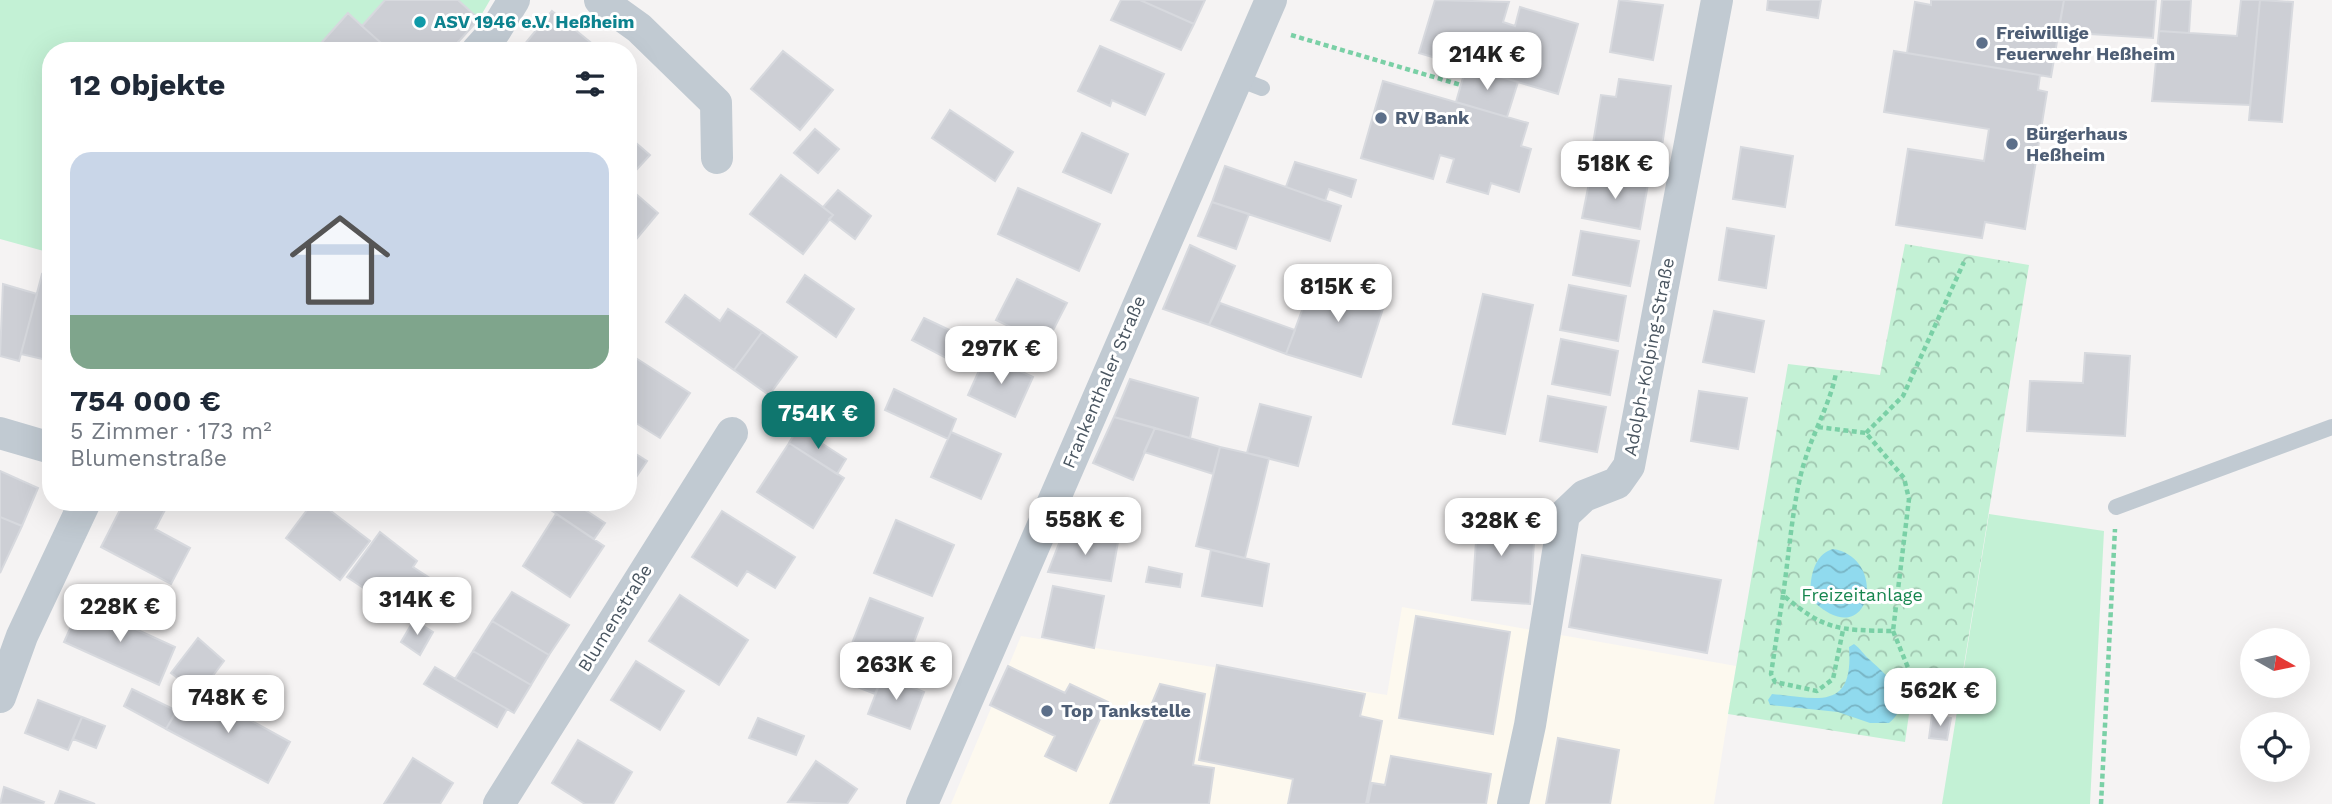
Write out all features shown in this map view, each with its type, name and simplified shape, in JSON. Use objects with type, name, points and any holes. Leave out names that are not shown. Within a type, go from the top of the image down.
[{"type":"street","points":[[486,42],[495,32],[514,0]]},
{"type":"street","points":[[600,0],[639,28],[716,103],[717,158]]},
{"type":"street","name":"Adolph-Kolping-Straße","points":[[1513,804],[1530,725],[1563,515],[1584,496],[1617,483],[1629,466],[1717,0]]},
{"type":"street","name":"Frankenthaler Straße","points":[[922,804],[1249,83],[1265,13]]},
{"type":"street","points":[[0,433],[42,445]]},
{"type":"street","name":"Blumenstraße","points":[[499,804],[732,433]]},
{"type":"street","points":[[0,697],[22,636],[81,511]]},
{"type":"lane","points":[[2116,507],[2332,426]]},
{"type":"path","points":[[1265,13],[1461,85]]},
{"type":"path","points":[[1866,433],[1903,396],[1964,262]]},
{"type":"path","points":[[1836,373],[1832,396],[1804,462],[1771,674],[1775,682],[1817,691],[1833,679],[1843,631]]},
{"type":"path","points":[[1818,427],[1866,433],[1904,478],[1909,499],[1893,631],[1925,709]]},
{"type":"path","points":[[2101,804],[2116,507]]},
{"type":"path","points":[[1783,595],[1822,624],[1843,631],[1893,631]]},
{"type":"shaded area","points":[[1402,607],[1736,666],[1714,804],[951,804],[1021,636],[1387,695]]},
{"type":"green space","points":[[0,0],[490,0],[479,19],[458,42],[42,42],[42,251],[0,239]]},
{"type":"green space","name":"Freizeitanlage","points":[[1905,244],[2029,265],[1956,714],[1910,707],[1905,742],[1728,714],[1788,364],[1880,375]]},
{"type":"green space","points":[[1989,514],[2104,531],[2090,804],[1942,804]]},
{"type":"water","points":[[1833,549],[1851,556],[1862,569],[1867,584],[1866,599],[1859,611],[1848,617],[1832,615],[1812,600],[1814,570],[1821,557]]},
{"type":"water","points":[[1854,644],[1891,681],[1900,698],[1897,715],[1889,723],[1870,723],[1838,712],[1770,705],[1768,700],[1772,694],[1817,698],[1839,691],[1849,668],[1849,647]]},
{"type":"building","name":"ASV 1946 e.V. Heßheim","points":[[385,0],[458,0],[479,19],[458,42],[380,42],[362,26]]},
{"type":"building","points":[[1121,0],[1140,0],[1194,24],[1181,50],[1111,20]]},
{"type":"building","points":[[1140,0],[1205,0],[1194,24]]},
{"type":"building","points":[[1435,0],[1509,2],[1503,22],[1515,26],[1520,7],[1578,24],[1558,94],[1419,53]]},
{"type":"building","points":[[1619,0],[1663,5],[1653,60],[1610,52]]},
{"type":"building","points":[[1768,0],[1821,0],[1818,18],[1767,10]]},
{"type":"building","name":"Freiwillige Feuerwehr Heßheim","points":[[1931,0],[2064,0],[2051,77],[1907,53],[1915,2],[1931,5]]},
{"type":"building","points":[[2064,0],[2156,0],[2153,38],[2058,32]]},
{"type":"building","points":[[2162,0],[2191,0],[2189,33],[2159,31]]},
{"type":"building","points":[[2241,0],[2260,0],[2250,105],[2152,101],[2159,31],[2237,36]]},
{"type":"building","points":[[2260,0],[2293,2],[2282,122],[2249,120]]},
{"type":"building","points":[[552,11],[590,42],[526,42]]},
{"type":"building","points":[[348,13],[380,42],[322,42]]},
{"type":"building","points":[[1100,46],[1164,74],[1145,115],[1112,100],[1110,106],[1078,91]]},
{"type":"building","points":[[783,51],[833,90],[800,130],[751,89]]},
{"type":"building","name":"Bürgerhaus Heßheim","points":[[1894,51],[2040,75],[2038,90],[2047,92],[2025,229],[1985,222],[1982,238],[1896,225],[1908,149],[1984,161],[1989,129],[1884,112]]},
{"type":"building","points":[[1466,67],[1518,82],[1507,117],[1456,102]]},
{"type":"building","points":[[1619,79],[1671,86],[1662,146],[1646,143],[1643,157],[1592,150],[1601,95],[1616,97]]},
{"type":"building","points":[[1383,81],[1528,123],[1521,146],[1531,149],[1519,192],[1491,183],[1488,194],[1447,182],[1454,159],[1440,155],[1433,179],[1361,158]]},
{"type":"building","points":[[950,110],[1013,152],[995,181],[932,138]]},
{"type":"building","points":[[815,129],[839,149],[818,173],[794,153]]},
{"type":"building","points":[[1082,133],[1128,154],[1111,193],[1063,172]]},
{"type":"building","points":[[637,144],[650,155],[637,169]]},
{"type":"building","points":[[1741,147],[1793,156],[1785,207],[1733,199]]},
{"type":"building","points":[[1295,162],[1356,180],[1351,197],[1329,189],[1325,201],[1286,187]]},
{"type":"building","points":[[1225,166],[1341,206],[1330,241],[1212,202]]},
{"type":"building","points":[[1591,173],[1648,184],[1640,229],[1582,218]]},
{"type":"building","points":[[781,175],[833,215],[803,254],[750,214]]},
{"type":"building","points":[[1018,188],[1100,224],[1079,271],[998,234]]},
{"type":"building","points":[[838,190],[871,216],[855,239],[829,219],[833,215],[823,207]]},
{"type":"building","points":[[637,195],[658,213],[637,238]]},
{"type":"building","points":[[1212,202],[1249,214],[1236,249],[1198,236]]},
{"type":"building","points":[[1727,228],[1774,236],[1766,288],[1719,280]]},
{"type":"building","points":[[1581,231],[1639,241],[1630,286],[1573,275]]},
{"type":"building","points":[[1190,245],[1235,266],[1209,325],[1163,309]]},
{"type":"building","points":[[1316,272],[1388,293],[1361,377],[1286,354]]},
{"type":"building","points":[[42,274],[42,359],[21,354]]},
{"type":"building","points":[[805,275],[854,309],[836,337],[787,302]]},
{"type":"building","points":[[1017,279],[1067,303],[1046,344],[996,320]]},
{"type":"building","points":[[3,284],[37,294],[19,361],[0,356]]},
{"type":"building","points":[[1569,285],[1626,296],[1618,341],[1560,330]]},
{"type":"building","points":[[1483,294],[1533,305],[1505,434],[1453,424]]},
{"type":"building","points":[[685,295],[720,321],[728,309],[762,332],[734,370],[666,322]]},
{"type":"building","points":[[1220,303],[1295,330],[1286,354],[1209,325]]},
{"type":"building","points":[[1714,311],[1764,321],[1754,372],[1703,362]]},
{"type":"building","points":[[924,318],[958,334],[946,358],[912,340]]},
{"type":"building","points":[[762,332],[797,357],[769,395],[734,370]]},
{"type":"building","points":[[1561,339],[1618,351],[1610,395],[1552,384]]},
{"type":"building","points":[[2085,353],[2130,356],[2125,436],[2027,431],[2030,381],[2083,383]]},
{"type":"building","points":[[986,355],[1033,377],[1015,417],[968,395]]},
{"type":"building","points":[[637,359],[690,393],[660,438],[637,424]]},
{"type":"building","points":[[1130,379],[1198,398],[1190,438],[1114,417]]},
{"type":"building","points":[[894,389],[956,419],[948,439],[885,410]]},
{"type":"building","points":[[1699,391],[1747,398],[1738,449],[1691,441]]},
{"type":"building","points":[[1548,396],[1606,407],[1597,452],[1540,441]]},
{"type":"building","points":[[1260,404],[1311,417],[1298,466],[1247,453]]},
{"type":"building","points":[[1114,417],[1155,428],[1133,480],[1093,463]]},
{"type":"building","points":[[798,428],[846,459],[837,474],[789,443]]},
{"type":"building","points":[[1155,428],[1220,447],[1213,474],[1144,452]]},
{"type":"building","points":[[951,432],[1001,454],[981,499],[931,477]]},
{"type":"building","points":[[789,443],[844,478],[813,528],[757,492]]},
{"type":"building","points":[[1220,447],[1269,458],[1245,558],[1196,546]]},
{"type":"building","points":[[637,455],[647,461],[637,476]]},
{"type":"building","points":[[0,471],[38,488],[22,526],[0,517]]},
{"type":"building","points":[[119,511],[164,511],[155,529],[190,548],[171,584],[101,547]]},
{"type":"building","points":[[306,511],[331,511],[370,541],[340,580],[286,538]]},
{"type":"building","points":[[552,511],[587,511],[605,523],[594,539]]},
{"type":"building","points":[[722,511],[795,557],[775,588],[747,571],[737,586],[692,557]]},
{"type":"building","points":[[1470,511],[1526,515],[1524,542],[1534,542],[1530,604],[1472,600],[1476,541],[1468,540]]},
{"type":"building","points":[[556,514],[604,546],[570,597],[523,566]]},
{"type":"building","points":[[0,517],[22,526],[0,573]]},
{"type":"building","points":[[896,520],[954,545],[932,596],[874,573]]},
{"type":"building","points":[[380,532],[417,561],[413,567],[436,582],[410,619],[347,577]]},
{"type":"building","points":[[1063,533],[1118,542],[1111,581],[1048,572]]},
{"type":"building","points":[[1211,550],[1269,564],[1262,606],[1202,596]]},
{"type":"building","points":[[1582,555],[1721,580],[1707,653],[1569,627]]},
{"type":"building","points":[[1149,567],[1182,574],[1180,587],[1146,582]]},
{"type":"building","points":[[1053,586],[1104,596],[1094,648],[1042,637]]},
{"type":"building","points":[[512,592],[569,625],[549,655],[492,621]]},
{"type":"building","points":[[680,595],[748,640],[719,685],[649,641]]},
{"type":"building","points":[[870,598],[923,618],[905,666],[851,646]]},
{"type":"building","points":[[81,604],[175,647],[159,685],[64,642]]},
{"type":"building","points":[[1416,616],[1510,632],[1493,734],[1399,718]]},
{"type":"building","points":[[414,620],[433,632],[420,655],[401,642]]},
{"type":"building","points":[[492,621],[549,655],[531,685],[473,651]]},
{"type":"building","points":[[198,638],[224,661],[199,694],[171,673]]},
{"type":"building","points":[[473,651],[531,685],[514,713],[455,679]]},
{"type":"building","points":[[636,661],[684,691],[660,730],[611,700]]},
{"type":"building","points":[[1217,665],[1365,694],[1360,716],[1382,721],[1366,804],[1288,804],[1293,779],[1199,760]]},
{"type":"building","points":[[860,666],[883,675],[875,694],[852,685]]},
{"type":"building","points":[[1008,666],[1065,693],[1070,684],[1108,702],[1076,771],[1045,756],[1055,736],[990,705]]},
{"type":"building","points":[[435,667],[507,709],[497,727],[424,684]]},
{"type":"building","points":[[883,675],[924,692],[910,729],[868,714]]},
{"type":"building","points":[[1160,684],[1205,694],[1193,765],[1214,768],[1209,804],[1110,804]]},
{"type":"building","points":[[190,687],[290,742],[268,783],[166,729]]},
{"type":"building","points":[[132,689],[177,711],[166,729],[124,706]]},
{"type":"building","points":[[38,700],[82,717],[68,750],[25,733]]},
{"type":"building","points":[[1932,715],[1951,718],[1947,740],[1929,738]]},
{"type":"building","points":[[82,717],[105,726],[96,748],[73,739]]},
{"type":"building","points":[[758,718],[804,736],[796,755],[749,738]]},
{"type":"building","points":[[1558,738],[1619,750],[1610,804],[1546,804]]},
{"type":"building","points":[[578,740],[632,772],[613,804],[585,804],[552,783]]},
{"type":"building","points":[[1391,756],[1491,774],[1486,804],[1368,804],[1372,783],[1385,785]]},
{"type":"building","points":[[413,758],[453,783],[440,804],[384,804]]},
{"type":"building","points":[[816,761],[857,789],[847,804],[788,802]]},
{"type":"building","points":[[4,787],[44,802],[0,804]]},
{"type":"building","points":[[60,791],[95,804],[55,804]]},
{"type":"place","name":"ASV 1946 e.V. Heßheim","points":[[420,22]]},
{"type":"place","name":"Freiwillige Feuerwehr Heßheim","points":[[1982,43]]},
{"type":"place","name":"RV Bank","points":[[1381,118]]},
{"type":"place","name":"Bürgerhaus Heßheim","points":[[2012,144]]},
{"type":"place","name":"Top Tankstelle","points":[[1047,711]]}]
